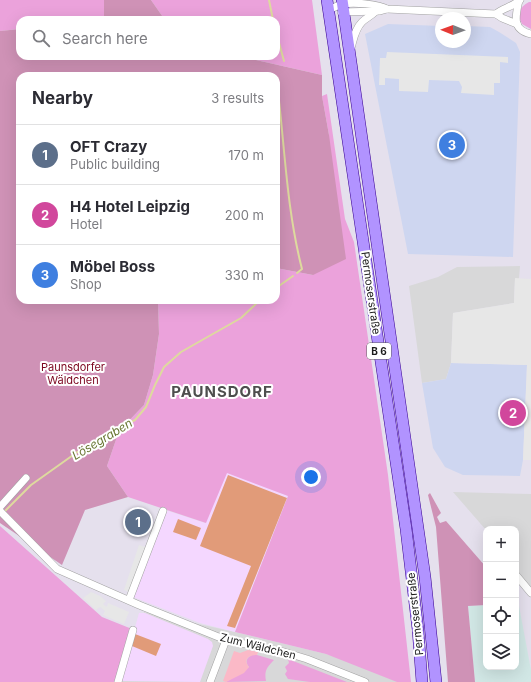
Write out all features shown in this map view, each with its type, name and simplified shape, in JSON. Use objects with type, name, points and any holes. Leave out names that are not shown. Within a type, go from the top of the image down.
[{"type":"main road","name":"Permoserstraße","points":[[328,5],[406,529],[418,630],[422,682]]},
{"type":"main road","name":"Permoserstraße","points":[[343,6],[426,577],[436,682]]},
{"type":"street","points":[[381,0],[390,10]]},
{"type":"street","points":[[496,14],[500,10],[511,7],[520,0]]},
{"type":"street","points":[[520,0],[516,15],[517,24],[522,31],[531,34]]},
{"type":"street","points":[[343,6],[350,4],[381,6],[390,10]]},
{"type":"street","points":[[328,5],[343,6],[374,12],[390,10],[496,14],[517,24]]},
{"type":"street","points":[[349,52],[358,27],[364,20],[371,17],[374,12]]},
{"type":"street","points":[[0,507],[26,478]]},
{"type":"street","name":"Zum Wäldchen","points":[[0,511],[57,569],[226,640],[284,652],[365,682]]},
{"type":"street","points":[[129,600],[163,511]]},
{"type":"street","points":[[519,579],[531,593]]},
{"type":"street","points":[[120,681],[133,630]]},
{"type":"street","points":[[210,682],[226,640]]},
{"type":"shaded area","points":[[0,0],[104,0],[104,16],[16,16],[16,29],[0,31]]},
{"type":"shaded area","points":[[151,0],[312,0],[322,75],[256,60],[280,60],[280,16],[162,16]]},
{"type":"shaded area","points":[[531,2],[531,29],[522,24],[519,14],[523,6]]},
{"type":"shaded area","points":[[388,24],[435,26],[435,48],[471,48],[471,26],[490,27],[516,43],[520,52],[513,257],[408,254],[365,34]]},
{"type":"shaded area","points":[[387,52],[508,57],[508,63],[500,62],[500,83],[494,83],[494,95],[461,93],[462,87],[459,81],[429,80],[428,92],[399,91],[399,79],[385,78],[385,85],[379,85],[380,58],[386,58]]},
{"type":"shaded area","points":[[327,94],[345,219],[354,242],[388,475],[411,682],[397,682],[326,654],[235,632],[288,496],[227,473],[206,523],[128,497],[107,466],[119,431],[144,405],[153,375],[159,334],[158,304],[280,304],[280,269],[313,275],[329,135],[322,96]]},
{"type":"shaded area","points":[[520,266],[519,279],[515,279],[514,303],[453,313],[451,363],[446,379],[422,383],[409,286],[438,277],[457,267]]},
{"type":"shaded area","points":[[515,278],[531,279],[531,460],[523,460],[527,365],[451,363],[453,313],[514,303]]},
{"type":"shaded area","points":[[451,363],[527,365],[523,460],[520,476],[463,475],[445,467],[433,448],[422,383],[446,379]]},
{"type":"shaded area","points":[[227,472],[288,496],[235,632],[200,623],[133,597],[165,510],[205,523]]},
{"type":"shaded area","points":[[228,475],[287,498],[235,628],[227,626],[251,566],[200,546]]},
{"type":"shaded area","points":[[453,492],[531,494],[531,588],[519,573],[519,526],[483,527]]},
{"type":"shaded area","points":[[178,519],[201,528],[196,540],[173,532]]},
{"type":"shaded area","points":[[0,526],[102,617],[132,629],[118,682],[0,682]]},
{"type":"shaded area","points":[[139,545],[149,548],[132,593],[124,590]]},
{"type":"shaded area","points":[[91,592],[100,596],[106,601],[103,604],[107,607],[108,603],[129,612],[124,624],[103,615],[105,611],[100,607],[96,610],[83,598]]},
{"type":"shaded area","points":[[483,605],[483,670],[519,670],[519,606],[531,670],[531,682],[475,682],[468,606]]},
{"type":"shaded area","points":[[144,612],[326,654],[402,678],[402,682],[121,682]]},
{"type":"shaded area","points":[[139,613],[145,613],[212,642],[213,646],[200,682],[122,681],[121,678]]},
{"type":"shaded area","points":[[135,634],[161,644],[156,656],[132,646]]},
{"type":"shaded area","points":[[248,650],[258,652],[257,655],[247,658],[246,662],[249,667],[244,673],[226,682],[223,681],[234,651],[240,653]]},
{"type":"shaded area","points":[[252,655],[274,660],[265,674],[266,681],[226,682],[249,667],[247,660],[248,657]]},
{"type":"shaded area","points":[[288,659],[347,682],[310,682],[288,679],[285,674],[287,671],[285,667],[289,663]]},
{"type":"green space","points":[[104,0],[151,0],[162,16],[104,16]]},
{"type":"green space","name":"Paunsdorfer Wäldchen","points":[[16,29],[16,60],[256,60],[322,75],[322,96],[329,135],[346,259],[313,275],[280,269],[280,72],[16,72],[16,304],[158,304],[159,334],[153,375],[144,405],[119,431],[107,466],[128,497],[85,510],[62,565],[0,523],[0,31]]},
{"type":"green space","points":[[430,493],[441,513],[437,517],[440,523],[446,521],[483,564],[483,605],[468,606],[475,682],[448,682],[436,527],[428,495]]},
{"type":"waterway","name":"Lösegraben","points":[[269,0],[272,16]]},
{"type":"waterway","name":"Lösegraben","points":[[280,46],[284,61]]},
{"type":"waterway","name":"Lösegraben","points":[[280,112],[293,225],[302,269],[297,273]]},
{"type":"waterway","name":"Lösegraben","points":[[280,285],[293,276]]},
{"type":"waterway","name":"Lösegraben","points":[[5,511],[31,485],[83,448],[135,420],[146,407],[164,367],[181,352],[241,318],[256,304]]},
{"type":"place","name":"Möbel Boss","points":[[452,145]]},
{"type":"place","name":"H4 Hotel Leipzig","points":[[513,413]]},
{"type":"place","name":"OFT Crazy","points":[[138,522]]},
{"type":"district","name":"PAUNSDORF","points":[[222,391]]}]
